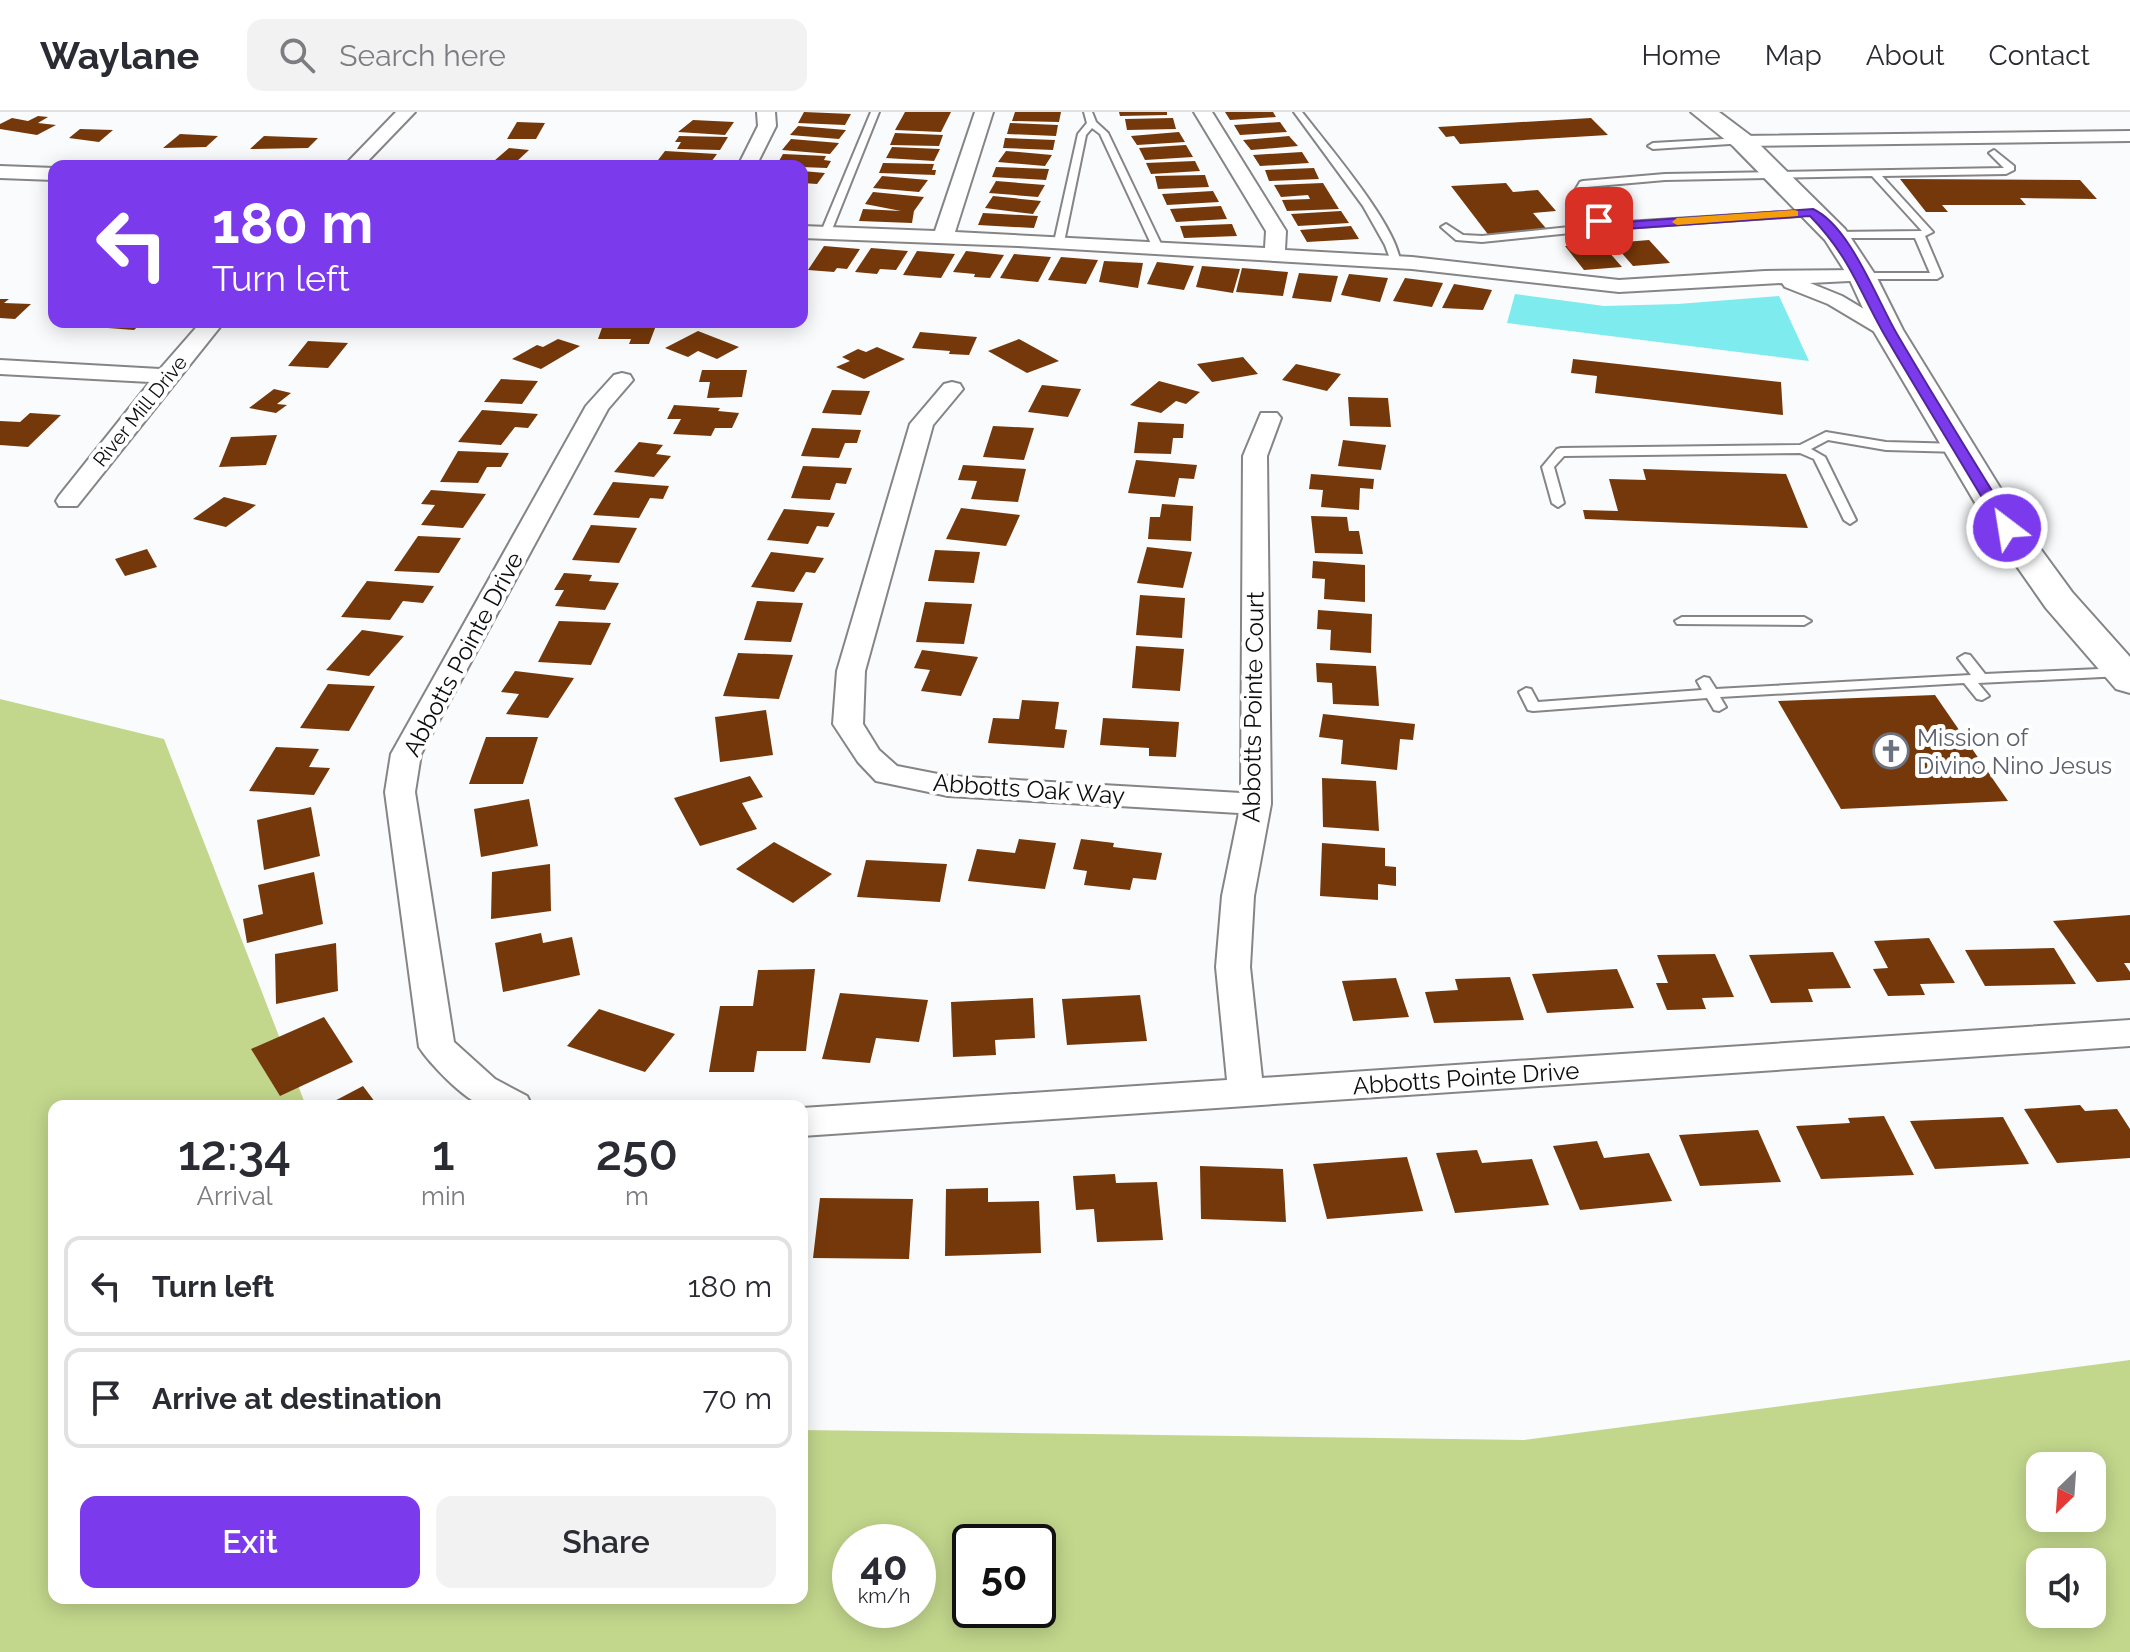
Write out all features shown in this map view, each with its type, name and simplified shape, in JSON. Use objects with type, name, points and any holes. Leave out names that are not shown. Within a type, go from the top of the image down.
[{"type":"main road","points":[[1703,112],[1742,141],[1835,235],[1862,276],[1888,330],[2007,528],[2059,600],[2126,677]]},
{"type":"street","points":[[359,160],[406,112]]},
{"type":"street","points":[[750,160],[767,126],[766,112]]},
{"type":"street","points":[[943,237],[984,112]]},
{"type":"street","points":[[1203,112],[1276,231],[1275,254]]},
{"type":"street","points":[[1742,141],[2130,136]]},
{"type":"street","points":[[0,172],[48,174]]},
{"type":"street","points":[[808,232],[1059,242],[1396,262],[1619,286],[1765,277],[1862,276]]},
{"type":"street","points":[[1765,277],[1801,285],[1888,330]]},
{"type":"street","name":"River Mill Drive","points":[[68,501],[208,328]]},
{"type":"street","points":[[0,367],[166,376]]},
{"type":"street","name":"Abbotts Pointe Drive","points":[[503,1100],[482,1089],[437,1047],[400,792],[406,754],[598,406],[622,380]]},
{"type":"street","name":"Abbotts Oak Way","points":[[952,389],[922,424],[851,671],[848,724],[868,756],[887,774],[948,786],[1256,804]]},
{"type":"street","name":"Abbotts Pointe Court","points":[[1246,1092],[1233,967],[1238,896],[1256,804],[1255,456],[1269,418]]},
{"type":"street","name":"Abbotts Pointe Drive","points":[[808,1122],[2130,1033]]},
{"type":"lane","points":[[826,232],[875,112]]},
{"type":"lane","points":[[1298,112],[1379,225],[1392,247],[1396,262]]},
{"type":"lane","points":[[1059,242],[1082,134],[1090,117],[1104,133],[1158,248]]},
{"type":"lane","points":[[1653,146],[1742,141]]},
{"type":"lane","points":[[1610,226],[1599,221],[1579,192],[1583,184],[1665,177],[2006,171],[2011,168],[1994,153]]},
{"type":"lane","points":[[1835,235],[1919,235],[1928,232],[1875,174]]},
{"type":"lane","points":[[1446,227],[1460,238],[1482,239],[1610,226],[1813,212]]},
{"type":"lane","points":[[1862,276],[1937,276],[1919,235]]},
{"type":"lane","points":[[1802,449],[1826,436],[1886,446],[1961,448]]},
{"type":"lane","points":[[1558,503],[1548,467],[1561,452],[1802,449],[1819,457],[1850,520]]},
{"type":"lane","points":[[1682,621],[1804,621]]},
{"type":"lane","points":[[1965,658],[1982,696]]},
{"type":"lane","points":[[1526,692],[1533,707],[1628,697],[1716,701],[1974,678],[2126,677]]},
{"type":"lane","points":[[1704,681],[1716,701]]},
{"type":"lane","points":[[1628,697],[1640,719]]},
{"type":"green space","points":[[0,699],[164,739],[304,1100],[48,1100],[48,1604],[808,1604],[808,1430],[1524,1440],[2130,1360],[2130,1652],[0,1652]]},
{"type":"water","points":[[1515,294],[1604,306],[1779,296],[1809,361],[1507,323]]},
{"type":"building","points":[[804,112],[851,114],[845,125],[798,123]]},
{"type":"building","points":[[905,112],[951,112],[941,132],[895,130]]},
{"type":"building","points":[[1015,112],[1061,112],[1059,122],[1012,121]]},
{"type":"building","points":[[1119,112],[1167,112],[1167,115],[1120,116]]},
{"type":"building","points":[[1225,112],[1273,112],[1276,117],[1230,120]]},
{"type":"building","points":[[38,116],[48,117],[38,123],[56,125],[37,135],[0,129],[0,124],[12,118],[28,121]]},
{"type":"building","points":[[1173,118],[1176,129],[1127,130],[1125,119]]},
{"type":"building","points":[[1591,118],[1608,135],[1460,144],[1454,136],[1446,137],[1438,127]]},
{"type":"building","points":[[693,120],[734,122],[725,135],[678,132]]},
{"type":"building","points":[[517,122],[545,123],[536,139],[507,139]]},
{"type":"building","points":[[1280,122],[1287,132],[1240,135],[1234,125]]},
{"type":"building","points":[[1010,123],[1058,125],[1056,136],[1007,134]]},
{"type":"building","points":[[798,126],[846,130],[839,139],[790,135]]},
{"type":"building","points":[[80,129],[113,130],[99,142],[69,138]]},
{"type":"building","points":[[1179,132],[1185,142],[1137,145],[1131,136]]},
{"type":"building","points":[[895,133],[943,135],[939,146],[890,145]]},
{"type":"building","points":[[180,134],[218,136],[206,147],[163,148]]},
{"type":"building","points":[[264,136],[318,138],[308,148],[250,149]]},
{"type":"building","points":[[679,136],[728,137],[720,150],[677,149],[681,142],[675,142]]},
{"type":"building","points":[[1289,136],[1298,146],[1251,150],[1243,140]]},
{"type":"building","points":[[1005,138],[1055,140],[1053,150],[1003,148]]},
{"type":"building","points":[[791,139],[839,143],[830,154],[782,150]]},
{"type":"building","points":[[1186,145],[1193,157],[1145,160],[1139,148]]},
{"type":"building","points":[[892,147],[940,149],[934,161],[886,158]]},
{"type":"building","points":[[509,148],[529,150],[518,160],[495,160]]},
{"type":"building","points":[[665,151],[717,154],[712,160],[658,160]]},
{"type":"building","points":[[1006,151],[1052,155],[1045,166],[998,162]]},
{"type":"building","points":[[1302,152],[1309,163],[1260,166],[1253,155]]},
{"type":"building","points":[[783,154],[826,156],[824,160],[831,161],[827,168],[808,167],[808,160],[780,160]]},
{"type":"building","points":[[1195,161],[1200,171],[1151,174],[1146,163]]},
{"type":"building","points":[[883,163],[934,164],[932,170],[936,170],[935,175],[879,173]]},
{"type":"building","points":[[996,167],[1049,169],[1046,180],[992,177]]},
{"type":"building","points":[[1314,168],[1319,179],[1269,181],[1265,170]]},
{"type":"building","points":[[808,172],[825,173],[817,184],[808,183]]},
{"type":"building","points":[[1205,175],[1209,187],[1158,189],[1155,176]]},
{"type":"building","points":[[882,176],[928,180],[919,192],[873,188]]},
{"type":"building","points":[[1900,179],[2080,180],[2097,199],[2020,198],[2026,205],[1942,205],[1948,212],[1926,212]]},
{"type":"building","points":[[996,181],[1045,185],[1038,197],[989,193]]},
{"type":"building","points":[[1323,183],[1339,209],[1287,211],[1282,200],[1310,199],[1308,195],[1281,197],[1274,185]]},
{"type":"building","points":[[1506,183],[1513,192],[1538,190],[1556,211],[1533,213],[1550,233],[1490,237],[1451,186]]},
{"type":"building","points":[[1213,191],[1219,202],[1167,205],[1162,194]]},
{"type":"building","points":[[873,192],[924,197],[914,211],[912,223],[859,221],[863,209],[901,211],[865,204]]},
{"type":"building","points":[[993,196],[1041,201],[1033,214],[985,208]]},
{"type":"building","points":[[1221,206],[1227,219],[1176,222],[1170,209]]},
{"type":"building","points":[[1341,211],[1349,223],[1298,226],[1291,214]]},
{"type":"building","points":[[983,213],[1038,216],[1034,228],[978,225]]},
{"type":"building","points":[[1232,224],[1237,236],[1184,238],[1180,226]]},
{"type":"building","points":[[1351,226],[1359,239],[1307,242],[1300,230]]},
{"type":"building","points":[[1649,240],[1670,263],[1633,266],[1613,243]]},
{"type":"building","points":[[1602,244],[1622,267],[1584,270],[1565,246]]},
{"type":"building","points":[[824,246],[860,249],[847,269],[837,268],[834,272],[808,270]]},
{"type":"building","points":[[871,248],[908,251],[896,270],[880,269],[877,274],[855,272]]},
{"type":"building","points":[[917,251],[955,254],[941,278],[903,275]]},
{"type":"building","points":[[966,251],[1004,255],[990,278],[974,277],[975,274],[953,272]]},
{"type":"building","points":[[1014,254],[1051,257],[1038,282],[1000,278]]},
{"type":"building","points":[[1061,257],[1098,260],[1086,284],[1048,280]]},
{"type":"building","points":[[1104,261],[1143,263],[1138,288],[1099,282]]},
{"type":"building","points":[[1157,262],[1194,266],[1184,290],[1147,284]]},
{"type":"building","points":[[1202,266],[1240,269],[1233,293],[1196,287]]},
{"type":"building","points":[[1242,268],[1288,272],[1283,296],[1236,292]]},
{"type":"building","points":[[1299,273],[1338,276],[1331,302],[1292,298]]},
{"type":"building","points":[[1349,274],[1388,278],[1380,302],[1341,295]]},
{"type":"building","points":[[1405,278],[1443,283],[1432,307],[1393,301]]},
{"type":"building","points":[[1454,284],[1492,290],[1483,310],[1442,308]]},
{"type":"building","points":[[0,299],[9,299],[4,303],[31,304],[15,319],[0,318]]},
{"type":"building","points":[[602,328],[655,328],[649,344],[629,344],[631,339],[598,339]]},
{"type":"building","points":[[698,331],[739,347],[717,359],[698,351],[688,357],[665,348]]},
{"type":"building","points":[[920,332],[977,337],[969,355],[949,354],[950,351],[912,348]]},
{"type":"building","points":[[558,339],[580,346],[541,369],[512,359],[537,345],[543,347]]},
{"type":"building","points":[[1019,339],[1059,361],[1027,373],[988,351]]},
{"type":"building","points":[[308,341],[348,343],[328,368],[288,366]]},
{"type":"building","points":[[877,347],[905,359],[864,379],[836,367],[850,361],[842,357],[858,349],[866,352]]},
{"type":"building","points":[[1243,357],[1258,374],[1212,382],[1197,364]]},
{"type":"building","points":[[1573,359],[1781,382],[1783,415],[1595,393],[1597,376],[1571,373]]},
{"type":"building","points":[[1296,364],[1341,374],[1327,391],[1282,380]]},
{"type":"building","points":[[702,370],[747,370],[742,397],[707,398],[710,382],[699,382]]},
{"type":"building","points":[[501,379],[538,381],[522,404],[484,402]]},
{"type":"building","points":[[1159,381],[1200,392],[1186,404],[1176,401],[1161,413],[1130,405]]},
{"type":"building","points":[[1042,385],[1081,389],[1068,417],[1028,412]]},
{"type":"building","points":[[274,389],[291,393],[277,404],[287,405],[276,413],[249,408]]},
{"type":"building","points":[[832,390],[870,391],[861,415],[822,413]]},
{"type":"building","points":[[1348,397],[1388,398],[1391,427],[1350,426]]},
{"type":"building","points":[[674,405],[720,408],[718,411],[739,413],[732,428],[715,428],[711,436],[673,434],[681,419],[667,419]]},
{"type":"building","points":[[482,410],[538,414],[528,428],[515,427],[501,445],[458,442]]},
{"type":"building","points":[[30,413],[61,415],[28,447],[0,445],[0,421],[20,422]]},
{"type":"building","points":[[1138,422],[1184,424],[1183,438],[1173,438],[1171,454],[1134,453]]},
{"type":"building","points":[[993,426],[1034,428],[1024,460],[983,457]]},
{"type":"building","points":[[812,428],[861,430],[857,443],[845,443],[839,458],[801,456]]},
{"type":"building","points":[[277,435],[266,465],[219,467],[231,437]]},
{"type":"building","points":[[1343,440],[1386,445],[1381,470],[1338,466]]},
{"type":"building","points":[[639,442],[663,445],[656,454],[671,456],[654,477],[614,472]]},
{"type":"building","points":[[458,451],[509,453],[501,467],[487,467],[478,483],[440,482]]},
{"type":"building","points":[[1136,460],[1197,465],[1194,479],[1179,478],[1175,497],[1128,493]]},
{"type":"building","points":[[963,465],[1026,469],[1018,502],[971,499],[977,481],[958,480]]},
{"type":"building","points":[[803,466],[852,468],[846,484],[836,483],[830,500],[791,498]]},
{"type":"building","points":[[1643,469],[1786,474],[1808,528],[1585,519],[1583,510],[1618,511],[1609,479],[1646,480]]},
{"type":"building","points":[[1311,474],[1374,479],[1373,489],[1360,488],[1359,510],[1321,507],[1323,490],[1309,489]]},
{"type":"building","points":[[613,482],[669,486],[663,499],[650,498],[639,518],[593,515]]},
{"type":"building","points":[[431,490],[486,494],[463,528],[421,525],[435,505],[421,504]]},
{"type":"building","points":[[224,497],[256,505],[226,527],[193,519]]},
{"type":"building","points":[[1162,504],[1193,506],[1191,541],[1148,539],[1150,517],[1160,517]]},
{"type":"building","points":[[961,508],[1020,515],[1006,546],[946,539]]},
{"type":"building","points":[[784,509],[835,513],[828,527],[817,526],[808,544],[767,540]]},
{"type":"building","points":[[1311,516],[1347,517],[1349,531],[1359,531],[1363,554],[1315,553]]},
{"type":"building","points":[[591,525],[637,528],[619,563],[572,560]]},
{"type":"building","points":[[418,536],[461,538],[439,573],[394,571]]},
{"type":"building","points":[[1147,547],[1192,552],[1183,588],[1137,583]]},
{"type":"building","points":[[147,549],[157,567],[125,576],[115,559]]},
{"type":"building","points":[[935,550],[980,552],[974,583],[928,581]]},
{"type":"building","points":[[771,552],[824,558],[815,573],[806,572],[794,592],[751,587]]},
{"type":"building","points":[[1313,561],[1365,565],[1365,602],[1324,599],[1325,579],[1312,578]]},
{"type":"building","points":[[564,573],[592,575],[589,581],[619,583],[605,610],[555,606],[564,590],[554,590]]},
{"type":"building","points":[[367,581],[434,586],[423,603],[403,601],[390,620],[341,617]]},
{"type":"building","points":[[1140,595],[1185,598],[1182,638],[1136,635]]},
{"type":"building","points":[[757,601],[803,603],[791,642],[744,640]]},
{"type":"building","points":[[925,602],[972,604],[964,644],[916,642]]},
{"type":"building","points":[[1318,610],[1372,614],[1371,653],[1330,650],[1331,630],[1317,629]]},
{"type":"building","points":[[559,621],[611,623],[591,665],[538,662]]},
{"type":"building","points":[[362,630],[404,636],[369,676],[326,670]]},
{"type":"building","points":[[1136,646],[1184,649],[1180,691],[1132,688]]},
{"type":"building","points":[[922,650],[978,657],[961,696],[921,691],[930,670],[914,668]]},
{"type":"building","points":[[738,653],[793,655],[779,699],[723,696]]},
{"type":"building","points":[[1316,663],[1376,666],[1379,706],[1333,704],[1332,683],[1317,682]]},
{"type":"building","points":[[515,671],[574,678],[548,718],[506,714],[519,694],[501,692]]},
{"type":"building","points":[[328,684],[375,686],[349,731],[300,728]]},
{"type":"building","name":"Mission of Divino Nino Jesus","points":[[1935,695],[2008,801],[1841,809],[1778,701]]},
{"type":"building","points":[[1022,700],[1059,702],[1055,729],[1067,730],[1064,748],[988,743],[993,718],[1019,719]]},
{"type":"building","points":[[766,710],[773,755],[720,762],[715,717]]},
{"type":"building","points":[[1323,714],[1415,724],[1413,740],[1400,739],[1397,770],[1341,764],[1343,740],[1319,737]]},
{"type":"building","points":[[1103,718],[1179,722],[1176,757],[1149,756],[1149,748],[1100,745]]},
{"type":"building","points":[[486,737],[538,737],[523,784],[469,784]]},
{"type":"building","points":[[276,747],[319,749],[309,767],[330,768],[314,795],[249,791]]},
{"type":"building","points":[[750,776],[763,797],[742,803],[757,829],[700,846],[674,798]]},
{"type":"building","points":[[1322,778],[1376,781],[1379,831],[1323,827]]},
{"type":"building","points":[[529,799],[538,846],[481,857],[474,809]]},
{"type":"building","points":[[311,807],[320,856],[264,870],[257,820]]},
{"type":"building","points":[[1019,839],[1056,843],[1045,889],[968,881],[977,849],[1015,853]]},
{"type":"building","points":[[1081,839],[1114,843],[1113,847],[1162,853],[1156,880],[1133,878],[1130,890],[1084,885],[1087,871],[1073,869]]},
{"type":"building","points":[[774,842],[832,874],[793,903],[736,869]]},
{"type":"building","points":[[1322,843],[1385,848],[1385,866],[1396,867],[1396,886],[1378,884],[1378,900],[1320,896]]},
{"type":"building","points":[[866,860],[947,864],[940,902],[857,897]]},
{"type":"building","points":[[550,864],[551,911],[491,919],[492,872]]},
{"type":"building","points":[[314,872],[323,924],[247,943],[243,919],[263,914],[258,885]]},
{"type":"building","points":[[2130,915],[2130,963],[2124,963],[2130,972],[2130,980],[2097,982],[2053,921]]},
{"type":"building","points":[[541,933],[543,943],[572,937],[580,975],[503,992],[495,943]]},
{"type":"building","points":[[1929,938],[1955,983],[1920,984],[1925,995],[1888,996],[1873,969],[1888,968],[1874,941]]},
{"type":"building","points":[[336,943],[338,991],[276,1004],[275,954]]},
{"type":"building","points":[[2054,948],[2076,984],[1985,986],[1965,950]]},
{"type":"building","points":[[1833,952],[1851,988],[1808,989],[1813,1002],[1771,1003],[1749,955]]},
{"type":"building","points":[[1715,954],[1734,997],[1702,998],[1706,1009],[1667,1010],[1656,983],[1668,983],[1657,955]]},
{"type":"building","points":[[815,969],[806,1051],[757,1051],[754,1072],[709,1072],[720,1006],[753,1006],[758,970]]},
{"type":"building","points":[[1617,969],[1634,1008],[1547,1013],[1532,974]]},
{"type":"building","points":[[1510,977],[1524,1020],[1434,1023],[1425,992],[1458,990],[1455,979]]},
{"type":"building","points":[[1396,978],[1409,1017],[1353,1021],[1342,981]]},
{"type":"building","points":[[840,993],[928,1000],[919,1042],[876,1038],[870,1063],[822,1059]]},
{"type":"building","points":[[1140,995],[1147,1041],[1067,1045],[1062,999]]},
{"type":"building","points":[[1033,998],[1035,1038],[995,1040],[996,1055],[953,1057],[951,1002]]},
{"type":"building","points":[[599,1009],[675,1034],[645,1072],[567,1046]]},
{"type":"building","points":[[324,1017],[353,1062],[280,1096],[251,1049]]},
{"type":"building","points":[[363,1086],[374,1100],[336,1100]]},
{"type":"building","points":[[2080,1105],[2085,1111],[2117,1109],[2130,1129],[2130,1158],[2057,1163],[2024,1109]]},
{"type":"building","points":[[1884,1116],[1914,1175],[1821,1179],[1796,1126],[1850,1123],[1848,1118]]},
{"type":"building","points":[[2003,1117],[2029,1164],[1935,1169],[1910,1121]]},
{"type":"building","points":[[1758,1130],[1781,1182],[1700,1186],[1679,1135]]},
{"type":"building","points":[[1597,1141],[1604,1158],[1649,1153],[1672,1201],[1580,1210],[1553,1146]]},
{"type":"building","points":[[1477,1150],[1482,1163],[1532,1159],[1549,1205],[1455,1213],[1436,1153]]},
{"type":"building","points":[[1407,1157],[1423,1211],[1327,1219],[1313,1164]]},
{"type":"building","points":[[1200,1166],[1283,1169],[1286,1222],[1201,1219]]},
{"type":"building","points":[[1115,1174],[1116,1183],[1157,1182],[1163,1240],[1097,1242],[1094,1209],[1076,1210],[1073,1176]]},
{"type":"building","points":[[988,1188],[988,1202],[1039,1201],[1041,1253],[945,1256],[946,1189]]},
{"type":"building","points":[[820,1198],[913,1199],[909,1259],[813,1258]]},
{"type":"slow traffic","points":[[1677,222],[1794,213]]},
{"type":"place","name":"Mission of Divino Nino Jesus","points":[[1891,751]]},
{"type":"route","points":[[1599,221],[1610,226],[1813,212],[1835,235],[1862,276],[1888,330],[2007,528]]}]
